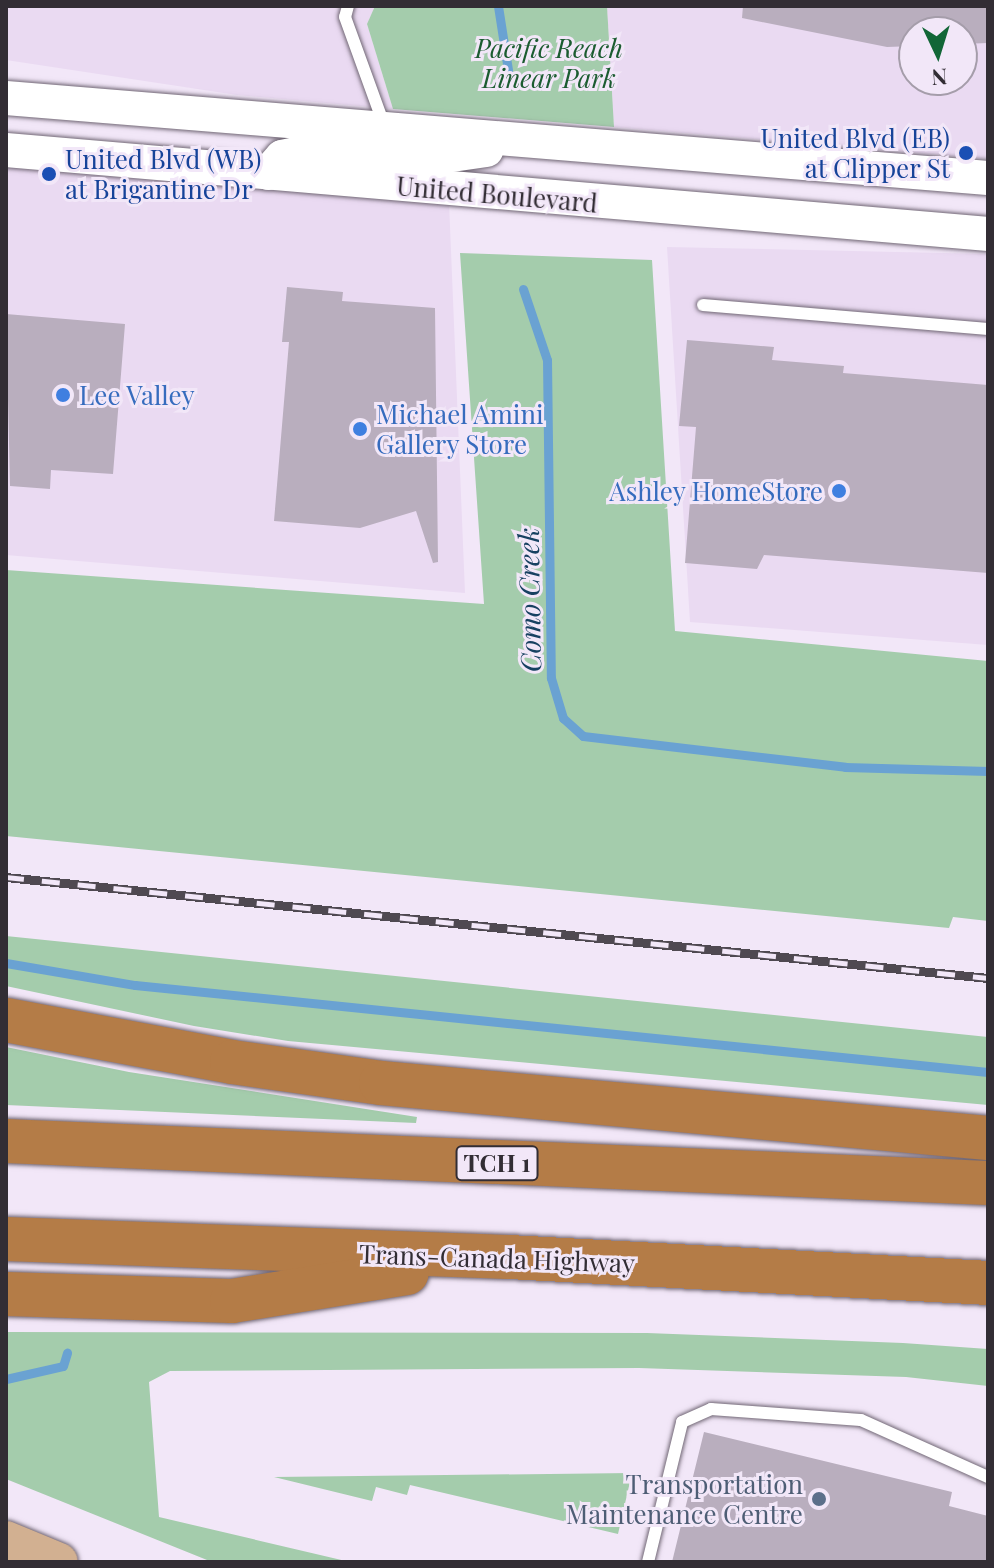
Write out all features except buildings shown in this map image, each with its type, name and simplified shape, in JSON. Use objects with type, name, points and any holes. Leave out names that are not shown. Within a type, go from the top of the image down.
[{"type":"highway","points":[[6,1020],[232,1062],[381,1083],[988,1138]]},
{"type":"highway","name":"TCH 1","points":[[6,1141],[988,1183]]},
{"type":"highway","name":"Trans-Canada Highway","points":[[6,1239],[509,1257],[988,1283]]},
{"type":"highway","points":[[6,1294],[232,1301],[509,1257]]},
{"type":"main road","points":[[6,98],[988,178]]},
{"type":"main road","points":[[268,173],[282,157],[306,152],[438,157],[537,141]]},
{"type":"main road","name":"United Boulevard","points":[[6,150],[988,234]]},
{"type":"main road","points":[[6,1540],[59,1562]]},
{"type":"lane","points":[[330,17],[347,11],[385,128]]},
{"type":"lane","points":[[703,305],[988,329]]},
{"type":"lane","points":[[648,1562],[682,1422],[723,1408],[818,1413],[861,1420],[988,1477]]},
{"type":"shaded area","points":[[6,6],[375,6],[367,24],[393,109],[237,95],[6,60]]},
{"type":"shaded area","points":[[607,6],[988,6],[988,159],[614,127]]},
{"type":"shaded area","points":[[6,166],[449,202],[465,593],[6,555]]},
{"type":"shaded area","points":[[667,247],[988,254],[988,645],[690,622]]},
{"type":"green space","name":"Pacific Reach Linear Park","points":[[375,6],[607,6],[614,127],[393,109],[367,24]]},
{"type":"green space","points":[[460,253],[652,260],[675,631],[988,661],[988,921],[953,917],[949,928],[6,836],[6,570],[484,604]]},
{"type":"green space","points":[[6,936],[988,1037],[988,1105],[288,1041],[194,1026],[6,986]]},
{"type":"green space","points":[[6,1047],[129,1072],[417,1117],[416,1123],[6,1105]]},
{"type":"green space","points":[[6,1332],[647,1333],[903,1343],[988,1349],[988,1386],[906,1377],[639,1368],[170,1371],[149,1382],[159,1517],[350,1562],[212,1562],[6,1479]]},
{"type":"green space","points":[[632,1473],[618,1534],[410,1485],[407,1495],[376,1487],[372,1501],[274,1477]]},
{"type":"waterway","name":"Como Creek","points":[[498,6],[508,70]]},
{"type":"waterway","name":"Como Creek","points":[[523,289],[547,360],[551,678],[563,718],[583,736],[845,767],[988,771]]},
{"type":"waterway","points":[[6,963],[135,985],[988,1072]]},
{"type":"waterway","points":[[6,1379],[63,1366],[67,1353]]},
{"type":"railway","points":[[6,877],[988,978]]},
{"type":"place","name":"United Blvd (EB) at Clipper St","points":[[966,153]]},
{"type":"place","name":"United Blvd (WB) at Brigantine Dr","points":[[49,174]]},
{"type":"place","name":"Lee Valley","points":[[63,395]]},
{"type":"place","name":"Michael Amini Gallery Store","points":[[360,429]]},
{"type":"place","name":"Ashley HomeStore","points":[[839,491]]},
{"type":"place","name":"Transportation Maintenance Centre","points":[[819,1499]]}]
